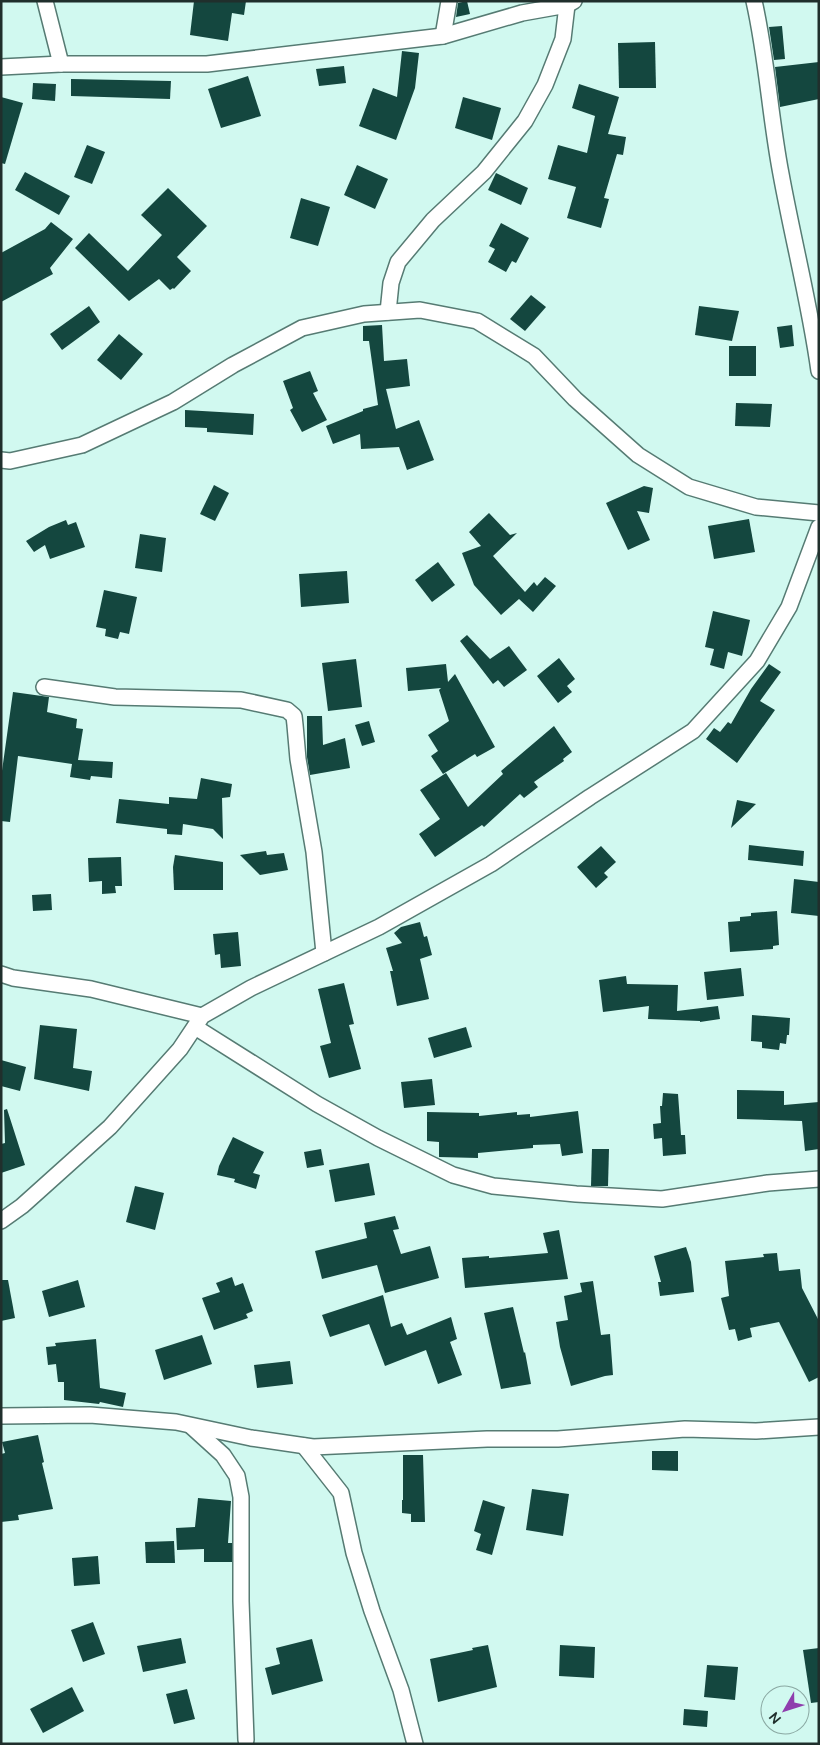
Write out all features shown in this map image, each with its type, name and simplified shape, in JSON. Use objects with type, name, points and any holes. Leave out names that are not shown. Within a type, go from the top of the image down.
[{"type":"street","points":[[45,1],[61,64]]},
{"type":"street","points":[[443,36],[449,1]]},
{"type":"street","points":[[754,1],[769,89],[780,173],[815,340],[819,372]]},
{"type":"street","points":[[1,67],[61,64],[206,64],[443,36],[522,13],[571,3],[563,39],[545,85],[525,121],[484,172],[433,220],[398,262],[391,283],[388,312]]},
{"type":"street","points":[[1,460],[10,461],[82,445],[173,402],[233,365],[302,328],[364,314],[420,310],[477,321],[534,356],[575,399],[638,455],[689,487],[756,507],[819,513]]},
{"type":"street","points":[[1,1221],[22,1206],[110,1127],[180,1049],[198,1022],[251,988],[379,927],[491,864],[590,797],[694,731],[757,661],[789,607],[819,527]]},
{"type":"street","points":[[44,687],[115,697],[241,700],[287,710],[294,716],[298,759],[314,852],[324,953]]},
{"type":"street","points":[[1,974],[13,978],[91,989],[198,1022],[317,1104],[378,1138],[453,1175],[493,1186],[576,1194],[662,1199],[768,1183],[819,1180]]},
{"type":"street","points":[[1,1416],[90,1415],[176,1422],[251,1438],[304,1446],[487,1439],[558,1439],[685,1429],[756,1431],[819,1427]]},
{"type":"street","points":[[190,1425],[223,1455],[237,1476],[240,1497],[241,1601],[246,1740]]},
{"type":"street","points":[[304,1446],[341,1493],[354,1553],[372,1611],[402,1690],[414,1744]]},
{"type":"building","points":[[194,1],[246,1],[244,15],[232,13],[228,41],[190,35]]},
{"type":"building","points":[[467,1],[470,14],[456,17],[458,3]]},
{"type":"building","points":[[782,26],[785,59],[774,60],[769,27]]},
{"type":"building","points":[[655,42],[656,88],[619,88],[618,43]]},
{"type":"building","points":[[402,51],[419,53],[415,88],[396,140],[359,126],[373,88],[397,97]]},
{"type":"building","points":[[819,62],[819,99],[780,107],[775,67]]},
{"type":"building","points":[[344,66],[346,83],[319,86],[316,69]]},
{"type":"building","points":[[248,76],[261,116],[221,128],[208,89]]},
{"type":"building","points":[[71,79],[171,81],[170,99],[71,96]]},
{"type":"building","points":[[33,83],[56,84],[55,101],[32,99]]},
{"type":"building","points":[[579,84],[619,97],[608,134],[626,137],[623,155],[617,154],[604,198],[609,199],[601,228],[567,218],[576,187],[548,179],[558,145],[587,153],[595,116],[572,108]]},
{"type":"building","points":[[1,97],[23,103],[5,164],[1,163]]},
{"type":"building","points":[[463,97],[501,108],[492,140],[455,128]]},
{"type":"building","points":[[87,145],[105,152],[92,184],[74,177]]},
{"type":"building","points":[[357,165],[388,179],[375,209],[344,195]]},
{"type":"building","points":[[25,172],[70,196],[59,215],[15,190]]},
{"type":"building","points":[[496,173],[528,188],[521,205],[488,190]]},
{"type":"building","points":[[168,188],[207,226],[177,257],[191,271],[174,289],[170,290],[159,279],[129,301],[75,248],[89,233],[128,271],[162,235],[141,215]]},
{"type":"building","points":[[301,198],[330,207],[318,246],[290,238]]},
{"type":"building","points":[[51,222],[73,239],[50,268],[53,274],[1,302],[1,253],[45,229]]},
{"type":"building","points":[[501,223],[529,238],[516,263],[512,261],[506,272],[488,262],[495,249],[489,246]]},
{"type":"building","points":[[531,295],[546,307],[525,331],[510,319]]},
{"type":"building","points":[[89,306],[100,322],[62,350],[50,334]]},
{"type":"building","points":[[699,306],[739,311],[732,341],[695,335]]},
{"type":"building","points":[[382,325],[384,361],[407,359],[410,386],[386,389],[396,429],[419,420],[434,460],[407,470],[399,447],[361,449],[360,434],[333,444],[326,426],[363,411],[363,409],[378,405],[369,341],[363,341],[363,326]]},
{"type":"building","points":[[792,325],[794,346],[780,348],[777,327]]},
{"type":"building","points":[[119,334],[143,354],[121,380],[97,360]]},
{"type":"building","points":[[729,346],[756,346],[756,376],[729,376]]},
{"type":"building","points":[[310,371],[318,391],[313,393],[327,420],[302,432],[290,410],[293,408],[283,381]]},
{"type":"building","points":[[736,403],[772,404],[770,427],[735,426]]},
{"type":"building","points":[[185,410],[254,414],[253,435],[207,432],[207,428],[185,427]]},
{"type":"building","points":[[214,485],[229,493],[215,521],[200,514]]},
{"type":"building","points":[[644,486],[653,488],[649,513],[637,511],[650,540],[628,550],[606,503]]},
{"type":"building","points":[[489,513],[510,535],[517,533],[493,556],[525,592],[534,582],[537,586],[545,577],[556,586],[533,612],[519,599],[501,615],[474,585],[462,553],[481,546],[469,532]]},
{"type":"building","points":[[749,519],[755,552],[714,559],[708,526]]},
{"type":"building","points":[[66,520],[68,525],[76,522],[85,547],[50,559],[45,545],[34,552],[26,541],[49,527]]},
{"type":"building","points":[[140,534],[166,538],[162,572],[135,568]]},
{"type":"building","points":[[438,562],[455,585],[432,602],[415,580]]},
{"type":"building","points":[[347,571],[349,603],[301,607],[299,574]]},
{"type":"building","points":[[104,590],[137,597],[129,634],[120,632],[118,639],[105,636],[106,629],[96,627]]},
{"type":"building","points":[[713,611],[750,620],[742,656],[728,652],[724,669],[710,665],[714,649],[705,647]]},
{"type":"building","points":[[467,635],[490,659],[509,646],[527,670],[504,687],[498,680],[493,684],[460,641]]},
{"type":"building","points":[[559,658],[575,679],[567,686],[572,692],[558,703],[537,676]]},
{"type":"building","points":[[356,659],[362,707],[328,711],[322,663]]},
{"type":"building","points":[[446,664],[448,682],[455,674],[495,747],[477,757],[475,754],[443,774],[431,756],[438,751],[428,735],[449,721],[439,690],[441,688],[408,691],[406,668]]},
{"type":"building","points":[[769,664],[781,672],[760,701],[775,710],[737,763],[706,739],[714,728],[720,732],[728,722],[731,724],[751,689]]},
{"type":"building","points":[[13,692],[49,697],[47,712],[77,719],[76,728],[83,729],[78,760],[113,762],[112,778],[91,776],[90,780],[70,777],[72,764],[18,756],[10,822],[1,821],[1,778]]},
{"type":"building","points":[[307,716],[322,716],[323,745],[345,738],[350,768],[310,775],[307,757]]},
{"type":"building","points":[[369,721],[375,742],[362,746],[355,725]]},
{"type":"building","points":[[554,726],[572,752],[563,759],[564,761],[534,782],[538,787],[524,798],[520,794],[484,827],[482,825],[435,857],[419,834],[440,819],[420,790],[446,773],[468,807],[503,774],[501,771]]},
{"type":"building","points":[[201,778],[232,784],[230,797],[222,798],[223,839],[213,829],[183,824],[182,835],[167,834],[167,829],[116,823],[119,799],[169,804],[169,797],[197,799]]},
{"type":"building","points":[[737,800],[756,804],[731,828]]},
{"type":"building","points":[[749,845],[804,851],[803,866],[748,860]]},
{"type":"building","points":[[601,846],[616,862],[604,873],[608,877],[596,888],[577,867]]},
{"type":"building","points":[[266,851],[267,855],[284,853],[288,870],[260,875],[240,855]]},
{"type":"building","points":[[175,855],[223,862],[223,890],[174,890],[173,867]]},
{"type":"building","points":[[121,857],[122,886],[115,886],[116,893],[102,894],[102,881],[89,882],[88,858]]},
{"type":"building","points":[[794,879],[819,882],[819,916],[791,913]]},
{"type":"building","points":[[51,894],[52,910],[33,911],[32,895]]},
{"type":"building","points":[[777,911],[779,945],[773,946],[773,949],[730,952],[728,922],[740,921],[740,917],[751,916],[751,913]]},
{"type":"building","points":[[420,922],[424,937],[427,936],[432,955],[420,959],[429,999],[397,1006],[390,971],[393,971],[386,948],[402,943],[394,933],[401,927]]},
{"type":"building","points":[[238,932],[241,966],[221,968],[220,954],[215,955],[213,934]]},
{"type":"building","points":[[741,968],[744,996],[707,1000],[704,972]]},
{"type":"building","points":[[626,976],[627,984],[678,985],[677,1011],[718,1006],[720,1019],[700,1022],[648,1019],[649,1006],[603,1012],[599,980]]},
{"type":"building","points":[[344,983],[354,1024],[349,1025],[361,1069],[329,1078],[320,1046],[331,1043],[318,989]]},
{"type":"building","points":[[752,1015],[790,1018],[789,1035],[787,1035],[786,1044],[780,1043],[779,1050],[762,1048],[762,1042],[751,1041]]},
{"type":"building","points":[[40,1025],[77,1029],[73,1068],[92,1071],[89,1091],[34,1079]]},
{"type":"building","points":[[466,1027],[472,1047],[434,1058],[428,1038]]},
{"type":"building","points":[[1,1060],[26,1067],[20,1091],[1,1086]]},
{"type":"building","points":[[432,1079],[435,1105],[404,1108],[401,1082]]},
{"type":"building","points":[[737,1090],[784,1091],[784,1105],[819,1102],[819,1149],[805,1151],[802,1121],[737,1119]]},
{"type":"building","points":[[663,1093],[678,1094],[681,1135],[685,1135],[686,1154],[663,1156],[662,1138],[654,1139],[653,1124],[661,1123],[660,1106],[662,1106]]},
{"type":"building","points":[[7,1109],[25,1165],[1,1173],[1,1144],[5,1143],[4,1110]]},
{"type":"building","points":[[578,1111],[583,1153],[562,1156],[560,1144],[533,1145],[533,1148],[478,1153],[478,1158],[439,1157],[439,1142],[427,1141],[427,1112],[479,1113],[479,1116],[517,1112],[517,1115],[530,1114],[530,1117]]},
{"type":"building","points":[[233,1137],[264,1152],[253,1173],[260,1175],[256,1189],[234,1182],[235,1179],[217,1175],[219,1166]]},
{"type":"building","points":[[321,1149],[324,1165],[307,1168],[304,1152]]},
{"type":"building","points":[[592,1149],[609,1149],[608,1186],[591,1186]]},
{"type":"building","points":[[369,1163],[375,1195],[335,1202],[329,1170]]},
{"type":"building","points":[[135,1186],[164,1193],[155,1230],[126,1222]]},
{"type":"building","points":[[395,1216],[399,1229],[393,1230],[401,1254],[430,1246],[439,1278],[385,1293],[377,1265],[322,1279],[315,1251],[367,1238],[364,1223]]},
{"type":"building","points":[[559,1230],[568,1279],[465,1288],[462,1258],[489,1256],[489,1258],[548,1253],[543,1233]]},
{"type":"building","points":[[686,1247],[691,1262],[694,1292],[660,1296],[658,1282],[661,1282],[654,1256]]},
{"type":"building","points":[[777,1253],[779,1271],[800,1269],[802,1288],[819,1321],[819,1377],[809,1382],[779,1322],[750,1328],[752,1337],[738,1341],[735,1329],[729,1330],[721,1298],[729,1296],[725,1261],[764,1257],[763,1254]]},
{"type":"building","points":[[232,1277],[235,1286],[243,1283],[253,1311],[246,1314],[248,1318],[214,1330],[202,1298],[220,1292],[216,1283]]},
{"type":"building","points":[[1,1280],[8,1280],[15,1318],[1,1321]]},
{"type":"building","points":[[78,1280],[85,1307],[49,1317],[42,1291]]},
{"type":"building","points":[[593,1281],[601,1335],[610,1334],[613,1375],[571,1386],[560,1347],[556,1322],[568,1320],[564,1296],[582,1292],[580,1283]]},
{"type":"building","points":[[383,1295],[391,1327],[402,1323],[407,1335],[451,1317],[457,1339],[450,1342],[462,1375],[438,1384],[426,1350],[385,1366],[369,1324],[330,1337],[322,1315]]},
{"type":"building","points":[[513,1307],[531,1384],[501,1389],[484,1313]]},
{"type":"building","points":[[202,1335],[212,1364],[164,1380],[155,1350]]},
{"type":"building","points":[[96,1339],[100,1388],[126,1393],[123,1407],[100,1402],[99,1404],[64,1400],[64,1382],[58,1382],[56,1364],[48,1365],[46,1347],[56,1346],[55,1343]]},
{"type":"building","points":[[290,1361],[293,1384],[257,1388],[254,1365]]},
{"type":"building","points":[[38,1435],[44,1462],[42,1463],[53,1509],[18,1515],[19,1520],[1,1522],[1,1454],[5,1453],[2,1442]]},
{"type":"building","points":[[652,1451],[678,1451],[678,1471],[652,1470]]},
{"type":"building","points":[[403,1455],[423,1455],[425,1522],[411,1522],[411,1514],[402,1513]]},
{"type":"building","points":[[532,1489],[569,1494],[563,1536],[526,1530]]},
{"type":"building","points":[[198,1498],[231,1501],[228,1543],[232,1543],[232,1562],[204,1562],[204,1549],[177,1550],[176,1528],[195,1527]]},
{"type":"building","points":[[483,1500],[505,1507],[492,1555],[476,1550],[481,1534],[474,1531]]},
{"type":"building","points":[[174,1541],[175,1563],[146,1563],[145,1542]]},
{"type":"building","points":[[98,1556],[100,1584],[74,1586],[72,1558]]},
{"type":"building","points":[[93,1622],[105,1654],[83,1662],[71,1630]]},
{"type":"building","points":[[181,1638],[186,1663],[143,1672],[137,1646]]},
{"type":"building","points":[[312,1639],[323,1681],[272,1695],[265,1668],[280,1664],[276,1648]]},
{"type":"building","points":[[488,1645],[497,1687],[438,1702],[430,1659]]},
{"type":"building","points":[[560,1645],[595,1647],[594,1678],[559,1676]]},
{"type":"building","points":[[819,1648],[819,1702],[811,1703],[810,1685],[808,1685],[803,1650]]},
{"type":"building","points":[[707,1665],[738,1667],[735,1700],[704,1697]]},
{"type":"building","points":[[72,1687],[84,1711],[43,1733],[30,1709]]},
{"type":"building","points":[[187,1689],[195,1719],[174,1724],[166,1694]]},
{"type":"building","points":[[684,1709],[708,1711],[707,1727],[683,1725]]}]
